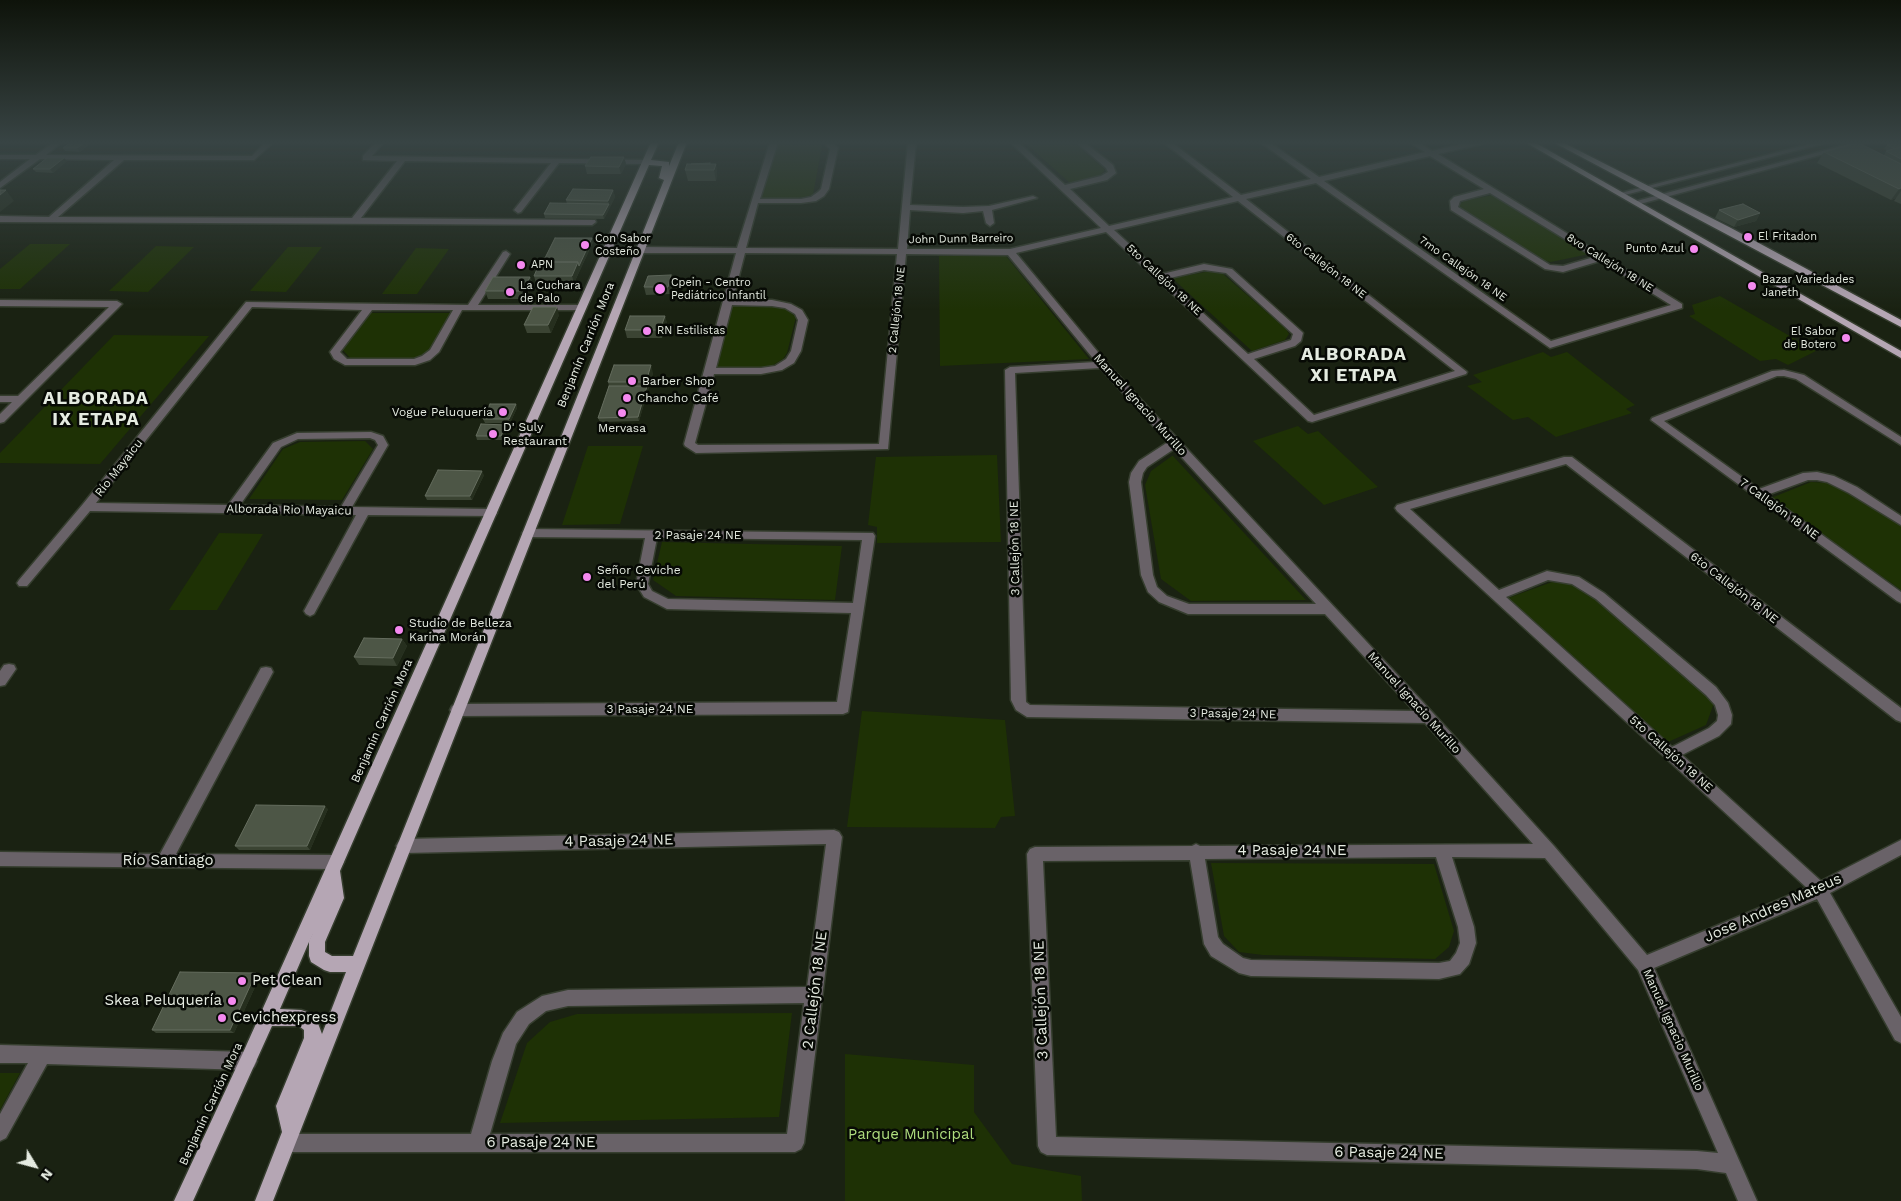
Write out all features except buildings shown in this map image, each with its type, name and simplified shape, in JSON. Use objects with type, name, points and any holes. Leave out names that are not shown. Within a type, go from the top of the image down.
[{"type":"main road","name":"Benjamín Carrión Mora","points":[[182,1201],[268,1017],[630,198]]},
{"type":"main road","name":"Benjamín Carrión Mora","points":[[264,1201],[661,198]]},
{"type":"main road","points":[[1629,198],[1901,355]]},
{"type":"main road","points":[[1664,198],[1728,230],[1901,324]]},
{"type":"main road","points":[[334,867],[336,898],[317,942],[318,956],[330,964],[357,964]]},
{"type":"main road","points":[[268,1017],[301,1018],[310,1024],[313,1030],[313,1038],[285,1106],[289,1137]]},
{"type":"street","points":[[52,218],[75,198]]},
{"type":"street","points":[[355,220],[372,198]]},
{"type":"street","points":[[518,210],[528,198]]},
{"type":"street","points":[[728,302],[772,303],[788,306],[799,312],[803,320],[796,351],[790,361],[778,368],[761,371],[710,371],[748,223],[757,198]]},
{"type":"street","points":[[756,201],[801,201],[815,198]]},
{"type":"street","name":"2 Callejón 18 NE","points":[[710,371],[688,444],[696,449],[884,447],[909,198]]},
{"type":"street","points":[[908,208],[963,210],[987,208],[1033,198]]},
{"type":"street","name":"5to Callejón 18 NE","points":[[1075,198],[1312,419]]},
{"type":"street","name":"John Dunn Barreiro","points":[[640,250],[1010,252],[1234,198]]},
{"type":"street","name":"6to Callejón 18 NE","points":[[1239,198],[1462,372],[1312,419]]},
{"type":"street","name":"7mo Callejón 18 NE","points":[[1343,198],[1550,345],[1679,306]]},
{"type":"street","points":[[1461,198],[1454,201],[1454,208],[1548,267],[1563,269],[1602,258]]},
{"type":"street","name":"8vo Callejón 18 NE","points":[[1505,198],[1679,306]]},
{"type":"street","points":[[1637,202],[1652,198]]},
{"type":"street","points":[[987,208],[990,223]]},
{"type":"street","points":[[0,219],[592,222]]},
{"type":"street","name":"Manuel Ignacio Murillo","points":[[1010,252],[1103,365],[1428,717],[1549,851],[1644,964],[1748,1201]]},
{"type":"street","points":[[471,308],[506,254]]},
{"type":"street","points":[[1162,277],[1204,267],[1229,271],[1298,333],[1296,341],[1292,344],[1247,358]]},
{"type":"street","points":[[0,303],[117,304],[0,420]]},
{"type":"street","name":"Río Mayaicu","points":[[24,583],[249,304],[369,307]]},
{"type":"street","points":[[459,308],[434,352],[426,358],[415,362],[345,362],[335,352],[369,307],[581,308]]},
{"type":"street","name":"3 Callejón 18 NE","points":[[1038,711],[1027,711],[1018,700],[1010,370],[1103,365]]},
{"type":"street","name":"7 Callejón 18 NE","points":[[1901,442],[1800,377],[1790,374],[1776,373],[1656,420],[1901,598]]},
{"type":"street","points":[[0,399],[21,399]]},
{"type":"street","points":[[231,509],[277,445],[287,440],[298,436],[371,435],[379,438],[382,445],[344,510]]},
{"type":"street","points":[[1175,443],[1143,464],[1137,473],[1135,482],[1147,575],[1152,589],[1163,599],[1188,609],[1328,609]]},
{"type":"street","name":"6to Callejón 18 NE","points":[[1401,508],[1568,460],[1901,716]]},
{"type":"street","points":[[1758,494],[1807,476],[1817,476],[1830,479],[1853,490],[1901,521]]},
{"type":"street","name":"Alborada Rio Mayaicu","points":[[87,507],[491,512]]},
{"type":"street","name":"5to Callejón 18 NE","points":[[1401,508],[1820,890],[1901,1034]]},
{"type":"street","points":[[310,611],[364,511]]},
{"type":"street","name":"2 Pasaje 24 NE","points":[[528,532],[869,536],[858,608]]},
{"type":"street","points":[[652,534],[642,584],[648,594],[656,600],[667,604],[858,608]]},
{"type":"street","points":[[1498,595],[1547,576],[1575,580],[1600,596],[1711,691],[1722,703],[1725,715],[1724,724],[1714,732],[1671,754]]},
{"type":"street","name":"3 Pasaje 24 NE","points":[[457,710],[843,708],[858,608]]},
{"type":"street","points":[[0,681],[9,669]]},
{"type":"street","points":[[164,861],[266,672]]},
{"type":"street","name":"3 Pasaje 24 NE","points":[[1038,711],[1428,717]]},
{"type":"street","name":"2 Callejón 18 NE","points":[[795,1142],[834,837]]},
{"type":"street","name":"4 Pasaje 24 NE","points":[[404,846],[834,837]]},
{"type":"street","name":"Jose Andres Mateus","points":[[1644,964],[1820,890],[1901,847]]},
{"type":"street","points":[[1196,851],[1210,939],[1216,950],[1240,965],[1251,968],[1439,971],[1454,968],[1463,958],[1468,943],[1466,927],[1442,851]]},
{"type":"street","name":"4 Pasaje 24 NE","points":[[1035,854],[1196,851],[1549,851]]},
{"type":"street","name":"3 Callejón 18 NE","points":[[1035,854],[1047,1146]]},
{"type":"street","name":"Río Santiago","points":[[0,859],[164,861],[334,867]]},
{"type":"street","points":[[478,1143],[500,1061],[509,1039],[523,1018],[542,1004],[568,998],[814,995]]},
{"type":"street","points":[[0,1054],[248,1061]]},
{"type":"street","points":[[0,1132],[42,1056]]},
{"type":"street","name":"6 Pasaje 24 NE","points":[[289,1137],[478,1143],[795,1142]]},
{"type":"street","name":"6 Pasaje 24 NE","points":[[1047,1146],[1697,1160],[1731,1164]]},
{"type":"green space","points":[[761,198],[799,198],[794,199]]},
{"type":"green space","points":[[1478,198],[1497,198],[1589,254],[1551,262],[1539,260],[1460,210],[1458,205],[1464,201]]},
{"type":"green space","points":[[30,244],[70,244],[20,289],[0,289],[0,269]]},
{"type":"green space","points":[[156,246],[194,247],[148,292],[109,291]]},
{"type":"green space","points":[[288,247],[322,247],[286,292],[250,291]]},
{"type":"green space","points":[[416,248],[449,249],[417,294],[382,294]]},
{"type":"green space","points":[[939,256],[1006,256],[1089,359],[940,366]]},
{"type":"green space","points":[[1216,270],[1222,273],[1286,329],[1289,334],[1285,340],[1252,351],[1172,278]]},
{"type":"green space","points":[[1720,296],[1816,351],[1788,365],[1776,359],[1760,361],[1689,316],[1695,314],[1692,305]]},
{"type":"green space","points":[[731,304],[773,305],[786,309],[796,317],[787,353],[783,359],[770,367],[746,370],[716,369]]},
{"type":"green space","points":[[371,313],[451,313],[430,350],[414,359],[350,358],[343,350]]},
{"type":"green space","points":[[114,335],[209,336],[100,464],[0,463],[0,453]]},
{"type":"green space","points":[[1543,352],[1551,357],[1567,352],[1635,405],[1626,409],[1632,413],[1556,437],[1528,417],[1513,420],[1467,386],[1482,382],[1473,375]]},
{"type":"green space","points":[[1298,426],[1308,434],[1318,431],[1378,487],[1324,505],[1253,441]]},
{"type":"green space","points":[[365,441],[373,449],[342,500],[249,499],[283,449],[300,442]]},
{"type":"green space","points":[[588,446],[643,446],[620,524],[562,525]]},
{"type":"green space","points":[[997,455],[1001,542],[877,543],[877,527],[868,525],[876,457]]},
{"type":"green space","points":[[1172,456],[1306,600],[1191,601],[1161,579],[1145,485],[1151,471]]},
{"type":"green space","points":[[1811,482],[1828,483],[1842,488],[1901,526],[1901,590],[1771,498]]},
{"type":"green space","points":[[219,533],[263,534],[217,610],[169,610]]},
{"type":"green space","points":[[662,542],[842,546],[835,600],[676,596],[653,580]]},
{"type":"green space","points":[[1552,582],[1569,584],[1588,591],[1702,691],[1714,703],[1706,725],[1668,742],[1508,598]]},
{"type":"green space","points":[[862,711],[1005,720],[1015,816],[1001,817],[995,828],[847,827]]},
{"type":"green space","points":[[1211,863],[1434,864],[1454,931],[1449,947],[1435,959],[1263,955],[1239,952],[1224,936]]},
{"type":"green space","points":[[792,1013],[779,1117],[500,1123],[527,1043],[550,1022],[577,1014]]},
{"type":"green space","name":"Parque Municipal","points":[[845,1054],[974,1065],[974,1112],[1012,1164],[1081,1176],[1082,1201],[845,1201]]},
{"type":"green space","points":[[0,1073],[20,1073],[0,1110]]},
{"type":"place","name":"El Fritadon","points":[[1748,237]]},
{"type":"place","name":"Con Sabor Costeño","points":[[585,245]]},
{"type":"place","name":"Punto Azul","points":[[1694,249]]},
{"type":"place","name":"APN","points":[[521,265]]},
{"type":"place","name":"Bazar Variedades Janeth","points":[[1752,286]]},
{"type":"place","name":"Cpein - Centro Pediátrico Infantil","points":[[660,289]]},
{"type":"place","name":"La Cuchara de Palo","points":[[510,292]]},
{"type":"place","name":"RN Estilistas","points":[[647,331]]},
{"type":"place","name":"El Sabor de Botero","points":[[1846,338]]},
{"type":"place","name":"Barber Shop","points":[[632,381]]},
{"type":"place","name":"Chancho Café","points":[[627,398]]},
{"type":"place","name":"Vogue Peluquería","points":[[503,412]]},
{"type":"place","name":"Mervasa","points":[[622,413]]},
{"type":"place","name":"D' Suly Restaurant","points":[[493,434]]},
{"type":"place","name":"Señor Ceviche del Perú","points":[[587,577]]},
{"type":"place","name":"Studio de Belleza Karina Morán","points":[[399,630]]},
{"type":"place","name":"Pet Clean","points":[[242,981]]},
{"type":"place","name":"Skea Peluquería","points":[[232,1001]]},
{"type":"place","name":"Cevichexpress","points":[[222,1018]]},
{"type":"district","name":"ALBORADA XI ETAPA","points":[[1354,365]]},
{"type":"district","name":"ALBORADA IX ETAPA","points":[[96,409]]}]
